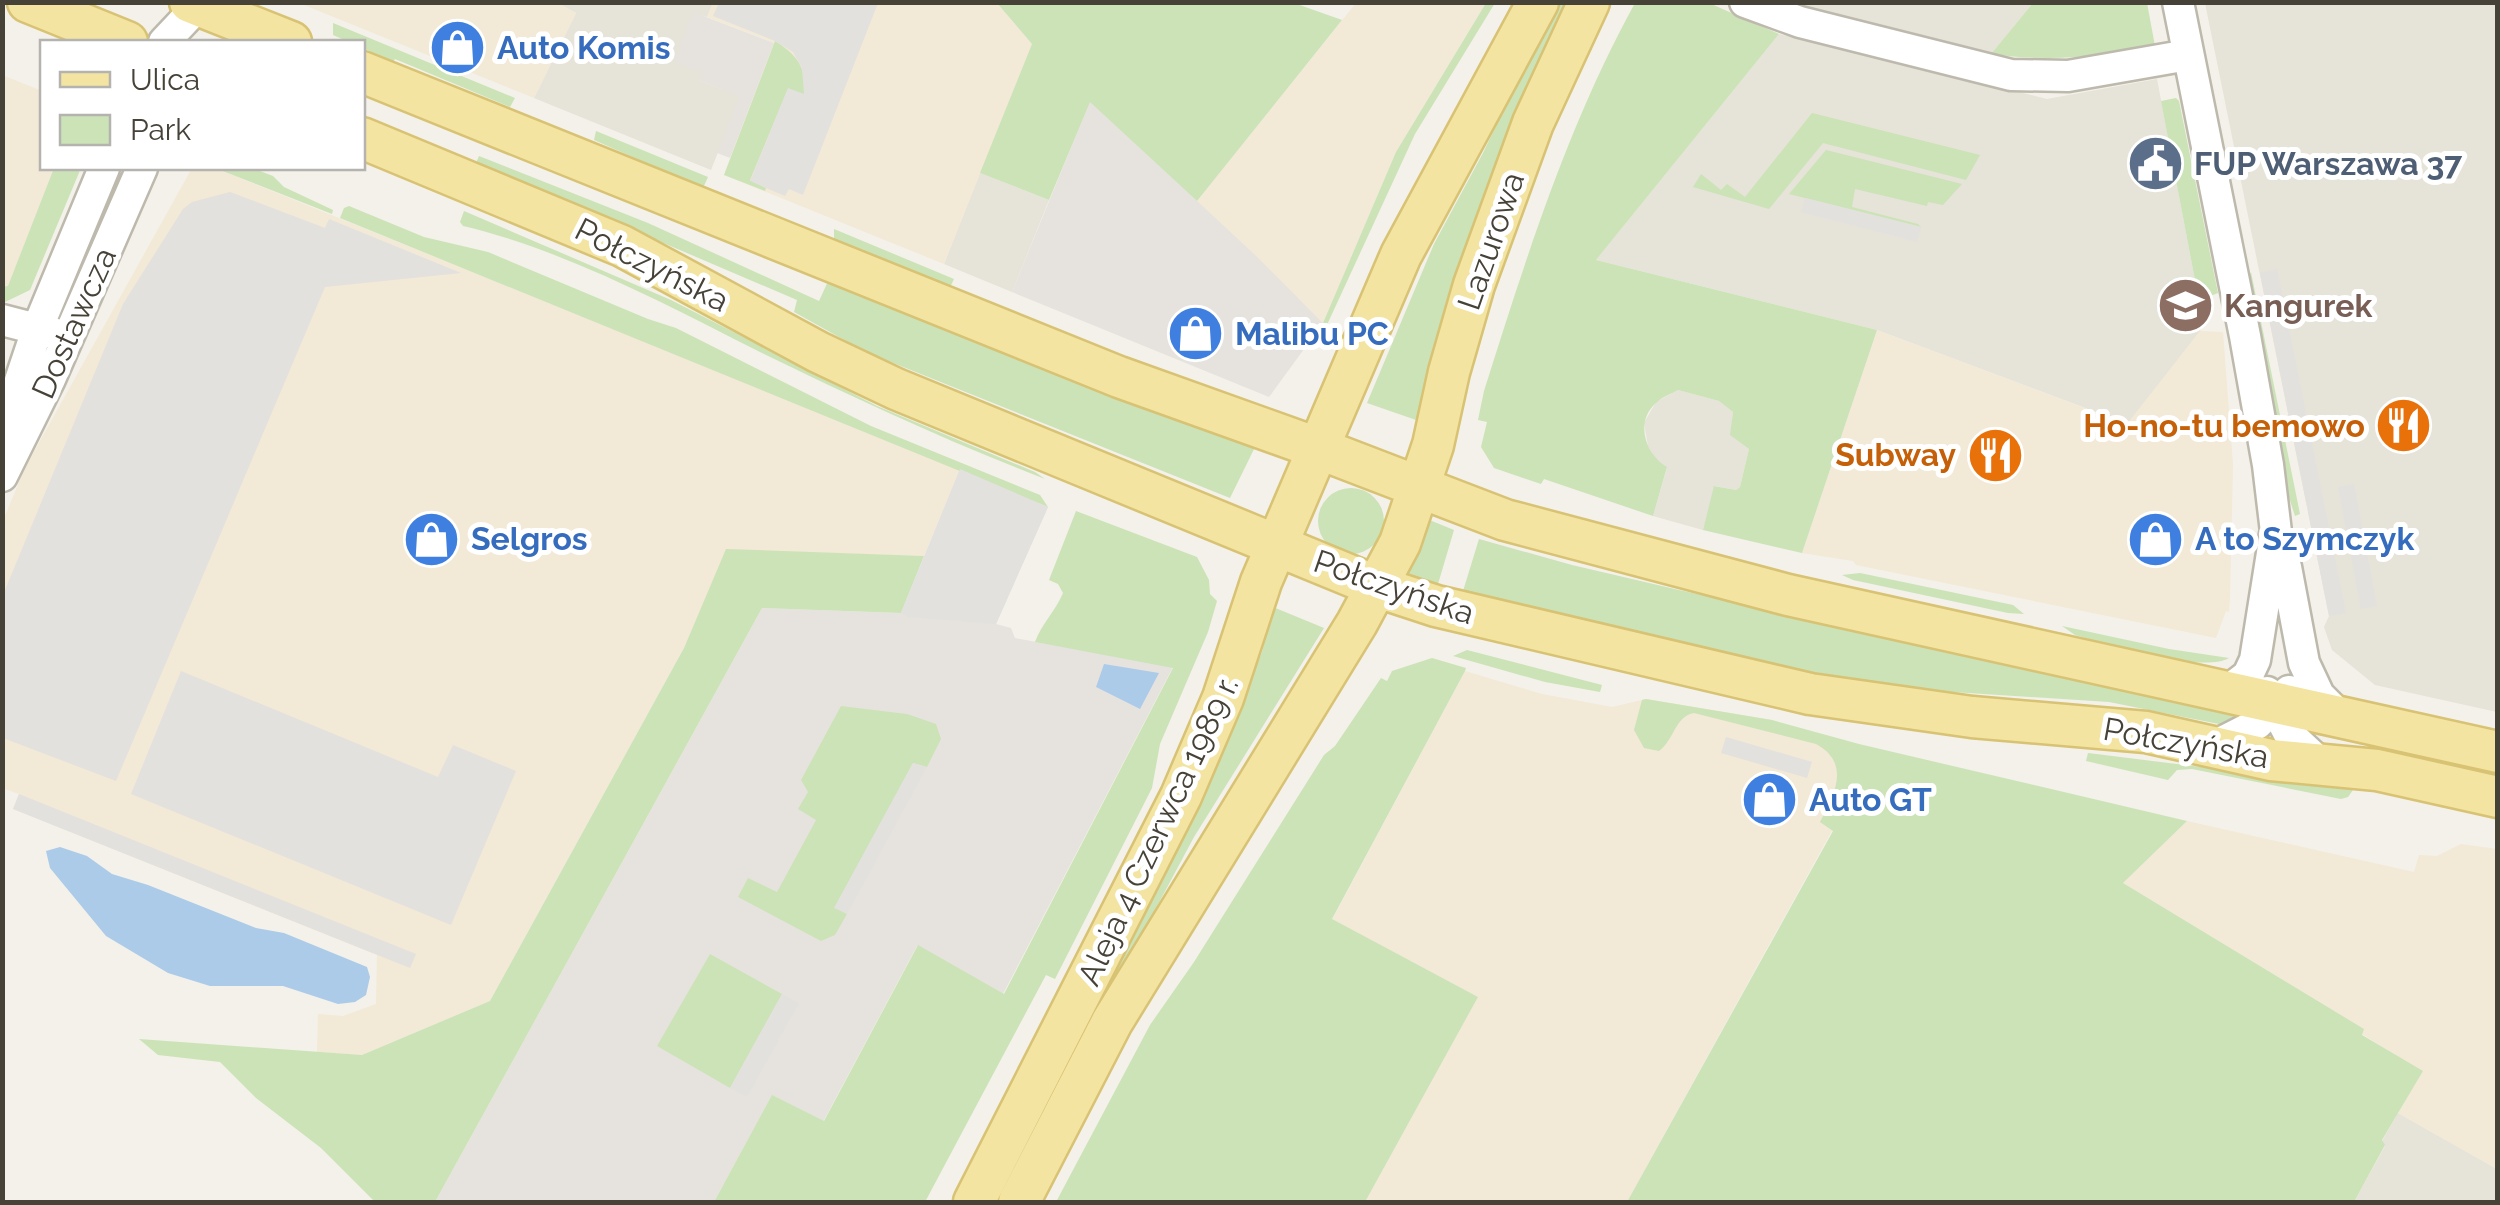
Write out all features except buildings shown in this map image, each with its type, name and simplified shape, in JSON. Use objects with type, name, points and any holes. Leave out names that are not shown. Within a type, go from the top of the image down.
[{"type":"main road","points":[[28,2],[122,40]]},
{"type":"main road","name":"Lazurowa","points":[[1320,449],[1402,255],[1538,2]]},
{"type":"main road","name":"Lazurowa","points":[[1420,488],[1474,285],[1533,123],[1590,2]]},
{"type":"main road","points":[[193,17],[283,40]]},
{"type":"main road","name":"Połczyńska","points":[[365,73],[1119,378],[1506,520],[1700,573],[2498,752]]},
{"type":"main road","name":"Połczyńska","points":[[365,139],[622,246],[818,352],[896,389],[1378,587],[1450,609],[1810,694],[1972,717],[2107,727],[2271,760],[2377,770],[2498,797]]},
{"type":"main road","name":"Aleja 4 Czerwca 1989 r.","points":[[974,1202],[1182,796],[1224,698],[1276,545],[1320,449]]},
{"type":"main road","name":"Aleja 4 Czerwca 1989 r.","points":[[1018,1202],[1164,932],[1378,587],[1400,543],[1420,488]]},
{"type":"street","points":[[1746,2],[1800,22],[2011,75],[2068,76],[2188,55]]},
{"type":"street","points":[[2178,2],[2254,380],[2276,532],[2304,662],[2319,695],[2342,718]]},
{"type":"street","points":[[166,40],[193,17]]},
{"type":"street","name":"Dostawcza","points":[[2,434],[38,328],[103,170]]},
{"type":"street","name":"Dostawcza","points":[[2,476],[141,170]]},
{"type":"street","points":[[2,320],[68,338]]},
{"type":"street","points":[[2226,692],[2248,675],[2255,660],[2267,568],[2276,532]]},
{"type":"street","points":[[2255,660],[2259,678],[2276,703],[2289,734],[2321,764]]},
{"type":"street","points":[[2212,747],[2257,724],[2294,687],[2304,662]]},
{"type":"shaded area","points":[[556,2],[713,3],[707,17],[693,13],[704,73],[700,81],[740,96],[711,170],[534,98],[576,13]]},
{"type":"shaded area","name":"Auto Komis","points":[[556,2],[576,13],[534,98],[299,3]]},
{"type":"shaded area","points":[[713,2],[997,3],[1032,44],[944,264],[724,175],[774,43],[707,17]]},
{"type":"shaded area","points":[[1804,2],[2033,3],[1991,54],[1801,6]]},
{"type":"shaded area","points":[[719,3],[878,3],[803,195],[789,189],[785,196],[750,181],[788,88],[804,94],[802,68],[793,52],[775,41],[713,16]]},
{"type":"shaded area","points":[[1356,3],[1486,3],[1396,152],[1323,323],[1197,201]]},
{"type":"shaded area","points":[[2205,3],[2497,3],[2497,712],[2375,685],[2332,650],[2324,627],[2329,616]]},
{"type":"shaded area","points":[[693,12],[774,43],[730,158],[717,153],[739,96],[700,81],[703,73],[674,62]]},
{"type":"shaded area","points":[[1779,34],[2047,99],[2157,79],[2198,296],[2203,299],[2207,322],[2128,424],[1877,330],[1596,260]]},
{"type":"shaded area","points":[[2,75],[40,90],[40,170],[53,170],[8,287],[3,287]]},
{"type":"shaded area","points":[[1090,101],[1323,323],[1269,397],[1012,292]]},
{"type":"shaded area","points":[[191,170],[220,170],[960,469],[924,556],[726,550],[684,648],[490,1001],[362,1055],[317,1052],[318,1014],[343,1016],[376,1004],[377,955],[13,809],[19,794],[2,788],[2,523],[25,468]]},
{"type":"shaded area","points":[[980,173],[1049,200],[1012,292],[944,264]]},
{"type":"shaded area","points":[[230,192],[325,228],[329,219],[461,273],[325,287],[116,781],[3,738],[3,595],[123,304],[183,209],[192,202]]},
{"type":"shaded area","points":[[1805,198],[1921,227],[1917,242],[1801,212]]},
{"type":"shaded area","points":[[2277,269],[2346,613],[2329,616],[2260,273]]},
{"type":"shaded area","points":[[1877,330],[2127,424],[2200,331],[2223,332],[2233,465],[2229,612],[2226,611],[2216,638],[1802,553]]},
{"type":"shaded area","points":[[1678,390],[1719,401],[1733,412],[1731,435],[1749,449],[1740,487],[1736,490],[1715,486],[1703,530],[1653,516],[1667,468],[1656,461],[1648,446],[1644,423],[1656,402]]},
{"type":"shaded area","points":[[960,469],[1048,507],[996,624],[1011,628],[1015,638],[1173,667],[1003,994],[917,946],[823,1122],[772,1096],[714,1202],[435,1202],[762,608],[901,613]]},
{"type":"shaded area","points":[[960,469],[1048,507],[996,624],[908,617],[901,613]]},
{"type":"shaded area","points":[[2354,484],[2377,606],[2361,609],[2338,487]]},
{"type":"shaded area","points":[[181,671],[438,777],[453,745],[516,771],[451,925],[131,794]]},
{"type":"shaded area","points":[[1465,671],[1542,694],[1612,707],[1646,699],[1772,720],[1866,769],[1627,1202],[1365,1202],[1478,997],[1332,920]]},
{"type":"shaded area","points":[[1726,737],[1812,762],[1807,778],[1721,753]]},
{"type":"shaded area","points":[[913,763],[927,767],[847,914],[834,908]]},
{"type":"shaded area","points":[[19,794],[416,954],[410,968],[13,809]]},
{"type":"shaded area","points":[[2187,821],[2414,872],[2419,855],[2437,856],[2461,844],[2497,849],[2497,1169],[2398,1113],[2422,1072],[2362,1034],[2364,1029],[2123,883]]},
{"type":"shaded area","points":[[782,994],[799,1003],[747,1097],[730,1088]]},
{"type":"shaded area","points":[[2398,1113],[2497,1169],[2497,1202],[2354,1202]]},
{"type":"green space","points":[[997,3],[1294,3],[1342,20],[1197,201],[1090,102],[1049,200],[980,173],[1032,44]]},
{"type":"green space","points":[[1486,3],[1495,3],[1415,134],[1326,327],[1323,323],[1396,152]]},
{"type":"green space","points":[[1554,3],[1567,3],[1480,207],[1446,313],[1419,421],[1367,403],[1434,244],[1483,153]]},
{"type":"green space","points":[[1635,3],[1709,3],[1779,34],[1596,260],[1877,330],[1802,553],[1703,530],[1714,486],[1736,490],[1740,487],[1749,449],[1730,435],[1733,412],[1719,401],[1678,390],[1649,411],[1645,438],[1653,455],[1667,467],[1653,516],[1544,479],[1541,484],[1494,468],[1481,447],[1487,422],[1478,420],[1484,391],[1533,242],[1589,96]]},
{"type":"green space","points":[[2033,3],[2147,3],[2155,46],[2073,57],[1991,54]]},
{"type":"green space","points":[[333,23],[515,98],[510,107],[395,59],[393,62],[365,49],[365,40],[344,40],[333,35]]},
{"type":"green space","points":[[775,41],[799,63],[804,95],[788,89],[750,180],[766,188],[765,191],[724,175]]},
{"type":"green space","points":[[2176,98],[2218,293],[2203,299],[2198,296],[2161,101]]},
{"type":"green space","points":[[1812,113],[1980,155],[1966,180],[1823,143],[1769,209],[1693,187],[1701,174],[1721,190],[1727,184],[1745,197]]},
{"type":"green space","points":[[596,131],[708,177],[703,188],[594,140]]},
{"type":"green space","points":[[1826,150],[1962,184],[1943,205],[1928,202],[1927,206],[1855,189],[1852,207],[1921,227],[1789,194]]},
{"type":"green space","points":[[479,156],[648,223],[819,301],[830,277],[1257,443],[1230,498],[866,352],[794,312],[797,300],[476,163]]},
{"type":"green space","points":[[53,170],[80,170],[30,290],[3,303],[3,287],[8,286]]},
{"type":"green space","points":[[220,170],[257,170],[273,176],[284,187],[333,210],[332,214]]},
{"type":"green space","points":[[349,206],[424,237],[488,252],[676,328],[871,426],[1040,495],[1048,507],[340,218]]},
{"type":"green space","points":[[464,211],[671,300],[877,406],[1045,479],[864,402],[614,280],[538,249],[463,226],[460,222]]},
{"type":"green space","points":[[834,229],[954,279],[947,294],[834,246]]},
{"type":"green space","points":[[2251,272],[2300,514],[2295,516],[2247,282]]},
{"type":"green space","points":[[1351,488],[1374,498],[1384,521],[1374,544],[1351,554],[1328,544],[1318,521],[1328,498]]},
{"type":"green space","points":[[1076,511],[1197,557],[1209,580],[1210,594],[1217,601],[1208,632],[1160,744],[1152,788],[1055,979],[1046,975],[925,1202],[714,1202],[772,1095],[824,1121],[918,945],[1004,994],[1173,668],[1035,642],[1063,593],[1058,584],[1049,580]]},
{"type":"green space","points":[[1427,519],[1454,530],[1438,584],[1407,570]]},
{"type":"green space","points":[[1479,539],[1679,590],[2254,715],[2231,725],[2219,724],[2109,702],[1891,688],[1823,677],[1463,591]]},
{"type":"green space","points":[[726,549],[924,556],[901,613],[762,608],[435,1202],[375,1202],[321,1148],[256,1098],[220,1062],[158,1055],[139,1039],[362,1055],[490,1001],[684,648]]},
{"type":"green space","points":[[1860,573],[2013,605],[2024,614],[1842,575]]},
{"type":"green space","points":[[1273,607],[1324,628],[1194,837],[1069,1071],[1057,1069],[1233,723],[1262,652]]},
{"type":"green space","points":[[2062,626],[2229,658],[2198,662],[2154,656],[2075,635]]},
{"type":"green space","points":[[1467,650],[1602,685],[1600,692],[1545,682],[1453,656]]},
{"type":"green space","points":[[1432,658],[1466,668],[1465,671],[1332,919],[1478,997],[1365,1202],[1056,1202],[1150,1025],[1324,755],[1335,746],[1381,678],[1387,681],[1392,671]]},
{"type":"green space","points":[[1642,700],[1772,720],[2187,821],[2123,883],[2364,1029],[2362,1035],[2423,1071],[2382,1140],[2385,1145],[2354,1202],[1627,1202],[1833,831],[1820,822],[1837,780],[1834,760],[1816,744],[1694,713],[1679,723],[1659,751],[1644,748],[1634,730]]},
{"type":"green space","points":[[841,706],[907,714],[936,724],[941,739],[927,767],[913,763],[835,907],[847,914],[835,935],[821,941],[738,897],[748,878],[777,892],[816,820],[798,809],[808,792],[801,780]]},
{"type":"green space","points":[[2088,753],[2217,769],[2221,763],[2353,790],[2341,799],[2192,769],[2177,770],[2168,780],[2086,761]]},
{"type":"green space","points":[[710,954],[782,994],[730,1088],[657,1046]]},
{"type":"water","points":[[1104,664],[1159,673],[1140,709],[1096,687]]},
{"type":"water","points":[[60,847],[87,856],[112,874],[256,928],[284,933],[367,967],[370,977],[366,995],[355,1002],[338,1004],[283,986],[210,986],[168,973],[106,936],[50,868],[46,851]]},
{"type":"place","name":"Auto Komis","points":[[458,48]]},
{"type":"place","name":"FUP Warszawa 37","points":[[2155,164]]},
{"type":"place","name":"Kangurek","points":[[2185,306]]},
{"type":"place","name":"Malibu PC","points":[[1196,334]]},
{"type":"place","name":"Ho-no-tu bemowo","points":[[2404,426]]},
{"type":"place","name":"Subway","points":[[1995,455]]},
{"type":"place","name":"Selgros","points":[[432,539]]},
{"type":"place","name":"A to Szymczyk","points":[[2156,539]]},
{"type":"place","name":"Auto GT","points":[[1770,800]]}]
